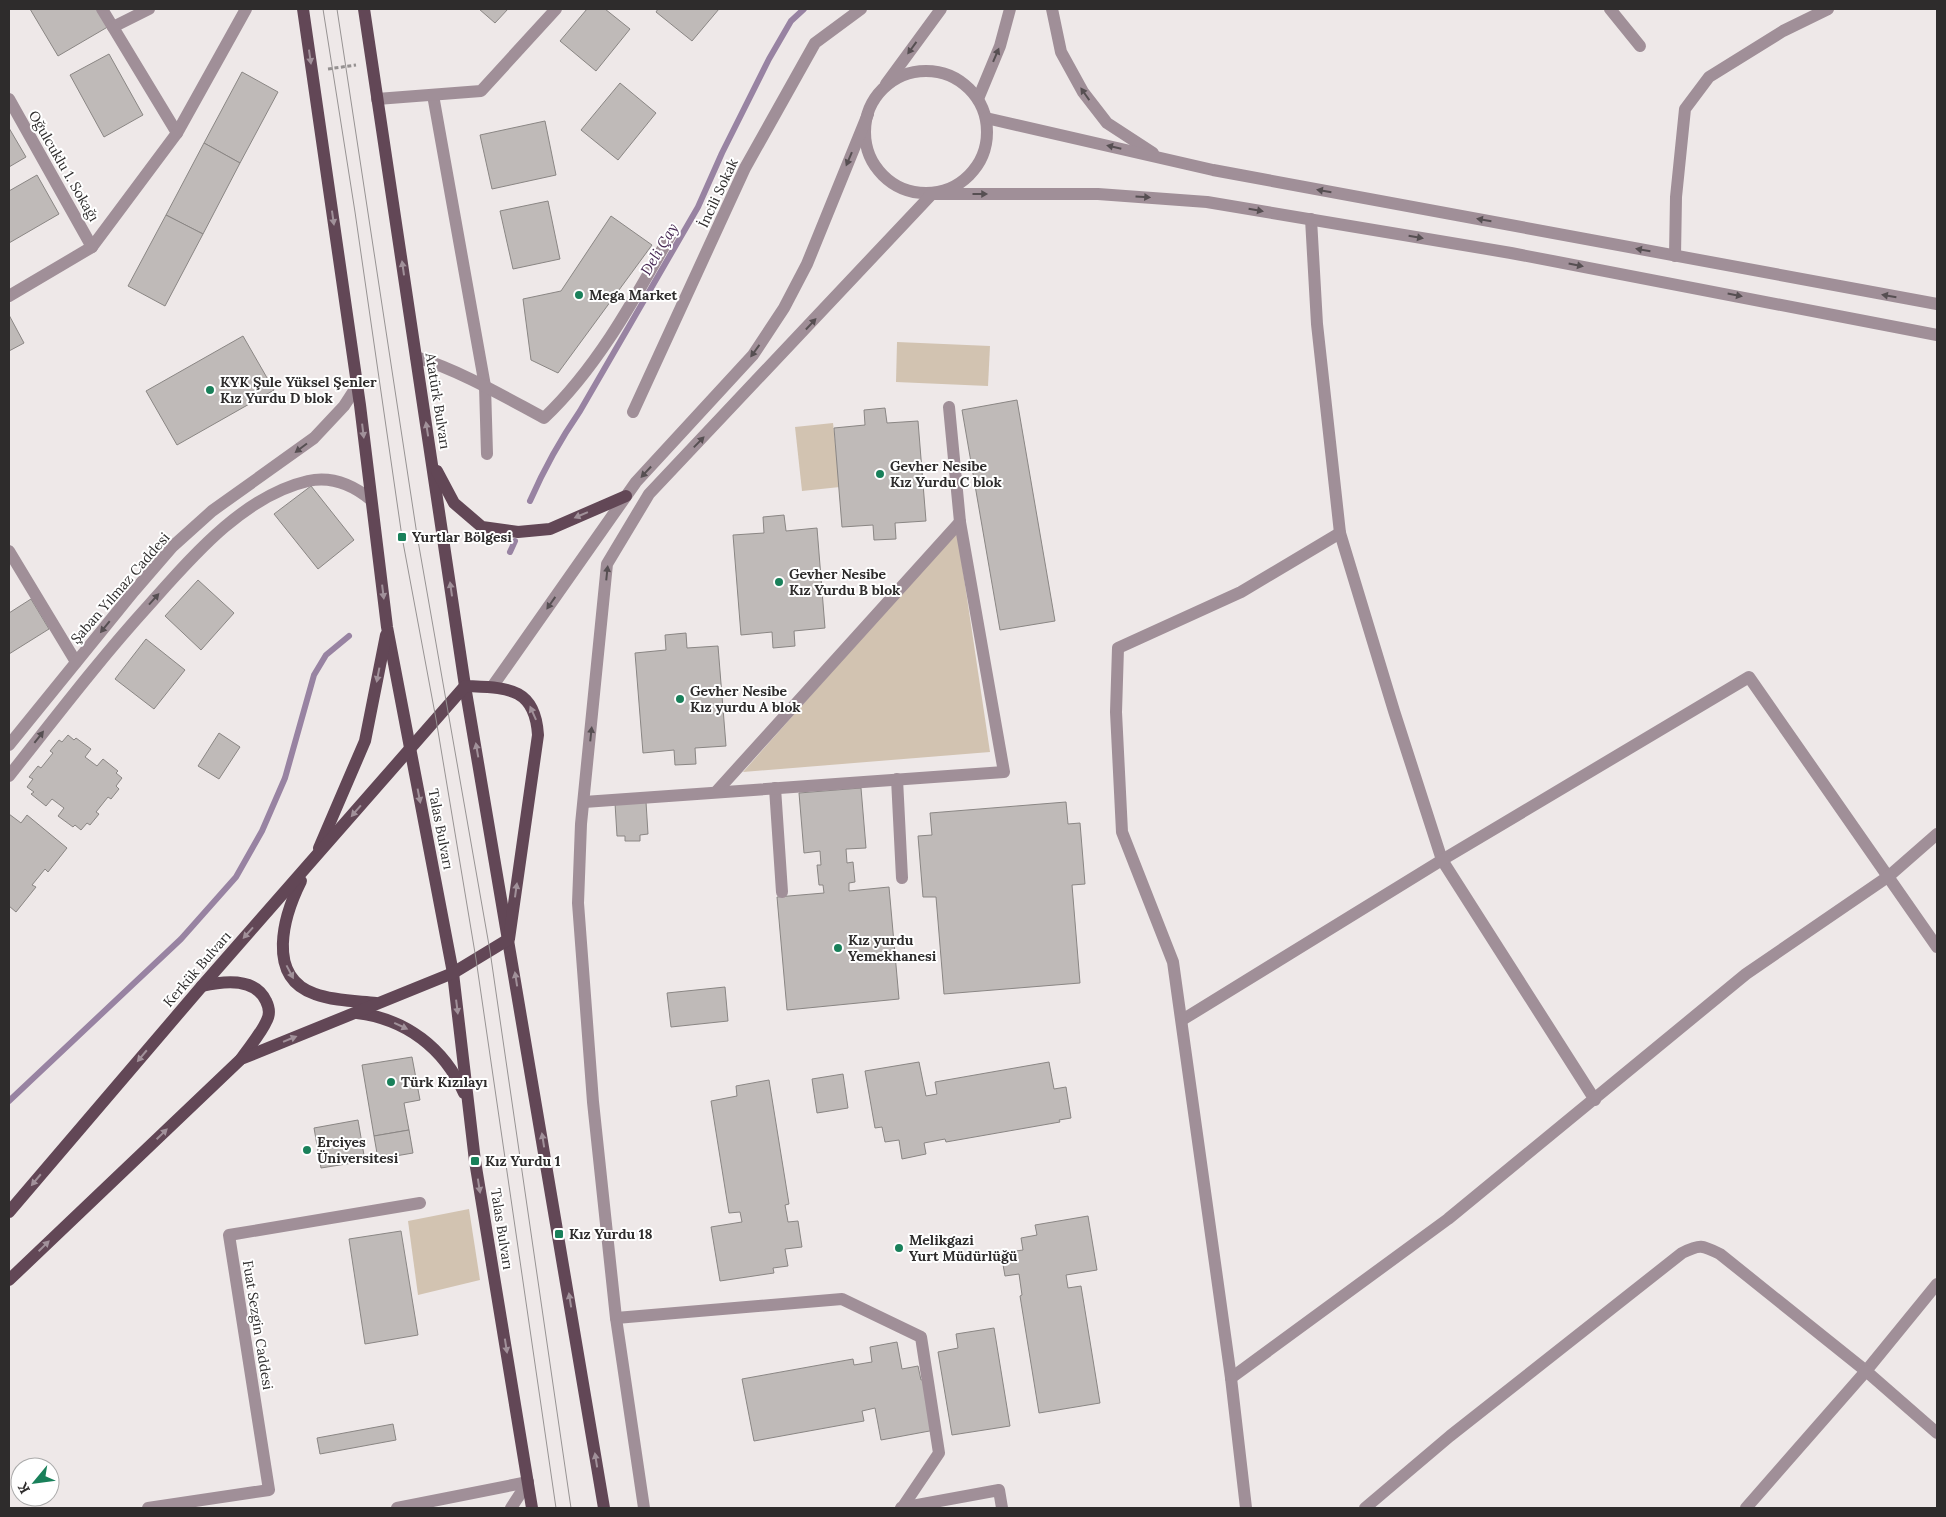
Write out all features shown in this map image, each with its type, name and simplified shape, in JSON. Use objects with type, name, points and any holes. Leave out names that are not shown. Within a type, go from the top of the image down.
[{"type":"main road","points":[[303,9],[357,386],[387,627],[410,748]]},
{"type":"main road","name":"Atatürk Bulvarı","points":[[364,9],[465,686],[509,939]]},
{"type":"main road","points":[[432,462],[454,503],[482,527],[518,532],[550,529],[626,496]]},
{"type":"main road","points":[[378,1003],[317,995],[299,985],[288,970],[283,950],[284,922],[296,891],[313,861],[365,741],[387,627]]},
{"type":"main road","points":[[465,686],[506,688],[522,695],[534,712],[538,736],[509,939],[604,1508]]},
{"type":"main road","name":"Kerkük Bulvarı","points":[[9,1212],[202,986],[465,686]]},
{"type":"main road","name":"Talas Bulvarı","points":[[410,748],[453,973],[475,1161],[532,1508]]},
{"type":"main road","points":[[241,1059],[453,973],[509,939]]},
{"type":"main road","points":[[9,1280],[241,1059],[268,1019],[266,1001],[256,989],[247,984],[225,982],[202,986]]},
{"type":"main road","points":[[355,1013],[389,1020],[423,1039],[450,1068],[468,1102]]},
{"type":"street","points":[[102,9],[177,133]]},
{"type":"street","points":[[112,27],[149,9]]},
{"type":"street","points":[[9,296],[92,247],[177,133],[246,9]]},
{"type":"street","points":[[378,99],[482,91],[556,9]]},
{"type":"street","name":"İncili Sokak","points":[[633,412],[745,168],[814,43],[861,9]]},
{"type":"street","points":[[492,687],[636,482],[753,355],[784,308],[807,264],[877,96],[941,9]]},
{"type":"street","points":[[978,99],[1000,46],[1010,9]]},
{"type":"street","points":[[1052,9],[1061,52],[1083,92],[1107,123],[1161,158]]},
{"type":"street","points":[[1610,9],[1640,46]]},
{"type":"street","points":[[1675,256],[1676,197],[1685,109],[1709,77],[1783,31],[1828,9]]},
{"type":"street","points":[[644,1508],[616,1318],[592,1102],[580,941],[578,864],[608,564],[649,494],[932,194],[952,188],[969,177],[982,160],[987,139],[986,118],[978,99],[963,84],[946,74],[927,71],[908,74],[899,78],[877,96]]},
{"type":"street","points":[[433,95],[484,386],[487,454]]},
{"type":"street","name":"Oğulcuklu 1. Sokağı","points":[[9,99],[92,247]]},
{"type":"street","points":[[868,114],[865,133],[868,152],[878,169],[891,183],[910,192],[932,194],[1098,194],[1208,202],[1511,253],[1937,335]]},
{"type":"street","points":[[986,118],[1222,172],[1937,304]]},
{"type":"street","points":[[1311,219],[1317,324],[1340,533],[1442,860],[1595,1100]]},
{"type":"street","points":[[416,357],[434,363],[484,386],[544,418],[569,394],[624,314],[671,234]]},
{"type":"street","name":"Şaban Yılmaz Caddesi","points":[[9,745],[172,547],[219,506],[314,438],[339,412],[357,386]]},
{"type":"street","points":[[584,802],[1004,772],[960,522],[949,407]]},
{"type":"street","points":[[9,776],[105,653],[196,552],[236,519],[277,493],[309,481],[334,481],[348,484],[372,500]]},
{"type":"street","points":[[716,792],[960,522]]},
{"type":"street","points":[[1246,1508],[1231,1378],[1173,962],[1122,832],[1116,712],[1118,648],[1240,592],[1340,533]]},
{"type":"street","points":[[9,552],[76,662]]},
{"type":"street","points":[[1182,1020],[1442,860],[1750,677],[1937,947]]},
{"type":"street","points":[[897,779],[902,878]]},
{"type":"street","points":[[776,788],[782,892]]},
{"type":"street","points":[[1231,1378],[1448,1219],[1746,974],[1889,876],[1937,834]]},
{"type":"street","name":"Fuat Sezgin Caddesi","points":[[148,1508],[269,1490],[229,1235],[420,1203]]},
{"type":"street","points":[[1365,1508],[1450,1436],[1682,1254],[1697,1245],[1705,1246],[1720,1254],[1866,1371],[1937,1433]]},
{"type":"street","points":[[1746,1508],[1866,1371],[1937,1284]]},
{"type":"street","points":[[616,1318],[842,1299],[921,1337],[939,1454],[901,1508]]},
{"type":"street","points":[[397,1508],[528,1482]]},
{"type":"street","points":[[511,1508],[528,1482]]},
{"type":"street","points":[[901,1508],[1000,1490],[1002,1508]]},
{"type":"path","points":[[312,72],[372,62]]},
{"type":"shaded area","points":[[897,342],[990,346],[988,386],[896,382]]},
{"type":"shaded area","points":[[833,423],[840,487],[802,491],[795,427]]},
{"type":"shaded area","points":[[957,531],[990,752],[743,772]]},
{"type":"shaded area","points":[[469,1209],[480,1280],[418,1295],[408,1221]]},
{"type":"building","points":[[30,9],[101,9],[111,25],[58,56]]},
{"type":"building","points":[[479,9],[508,9],[495,23]]},
{"type":"building","points":[[587,9],[605,9],[630,29],[596,71],[560,41]]},
{"type":"building","points":[[658,9],[719,9],[692,41],[656,12]]},
{"type":"building","points":[[109,54],[143,115],[104,137],[70,75]]},
{"type":"building","points":[[242,72],[278,92],[240,163],[204,143]]},
{"type":"building","points":[[620,83],[656,113],[618,160],[581,130]]},
{"type":"building","points":[[545,121],[556,175],[492,189],[480,135]]},
{"type":"building","points":[[9,128],[26,157],[9,167]]},
{"type":"building","points":[[204,143],[240,163],[203,234],[166,215]]},
{"type":"building","points":[[37,175],[59,214],[9,243],[9,191]]},
{"type":"building","points":[[548,201],[560,259],[513,269],[500,211]]},
{"type":"building","points":[[166,215],[203,234],[165,306],[128,286]]},
{"type":"building","name":"Mega Market","points":[[611,216],[652,245],[558,373],[531,360],[523,299],[561,291]]},
{"type":"building","points":[[9,315],[24,343],[9,351]]},
{"type":"building","name":"KYK Şule Yüksel Şenler Kız Yurdu D blok","points":[[243,336],[274,390],[177,445],[146,391]]},
{"type":"building","points":[[1017,400],[1055,621],[1000,630],[962,410]]},
{"type":"building","name":"Gevher Nesibe Kız Yurdu C blok","points":[[885,408],[887,423],[918,421],[926,521],[895,523],[896,539],[874,540],[873,525],[842,527],[834,428],[865,425],[864,410]]},
{"type":"building","points":[[311,486],[354,540],[318,569],[274,514]]},
{"type":"building","name":"Gevher Nesibe Kız Yurdu B blok","points":[[784,515],[786,531],[817,528],[825,628],[794,631],[795,646],[773,648],[772,632],[741,635],[733,535],[764,533],[763,517]]},
{"type":"building","points":[[198,580],[234,613],[201,650],[165,616]]},
{"type":"building","points":[[31,599],[49,629],[9,654],[9,613]]},
{"type":"building","name":"Gevher Nesibe Kız yurdu A blok","points":[[686,633],[687,648],[718,646],[726,746],[695,748],[696,764],[675,765],[674,750],[643,753],[635,653],[666,650],[665,635]]},
{"type":"building","points":[[146,639],[185,670],[154,709],[115,679]]},
{"type":"building","points":[[219,733],[240,747],[219,779],[198,766]]},
{"type":"building","points":[[68,735],[74,740],[76,738],[91,749],[85,757],[97,766],[103,759],[118,771],[116,773],[122,778],[116,786],[119,789],[111,799],[108,797],[96,812],[99,814],[90,825],[87,823],[81,830],[75,825],[73,827],[58,816],[64,808],[52,799],[46,806],[31,794],[34,792],[27,787],[33,779],[29,777],[38,766],[41,768],[53,753],[50,751],[59,740],[62,742]]},
{"type":"building","name":"Kız yurdu Yemekhanesi","points":[[861,788],[866,848],[846,849],[847,863],[853,862],[855,882],[849,883],[849,891],[889,887],[899,999],[787,1010],[777,897],[824,893],[823,885],[819,885],[817,865],[821,865],[820,851],[804,853],[799,793]]},
{"type":"building","points":[[646,802],[648,834],[640,835],[640,841],[625,841],[625,836],[617,836],[615,803]]},
{"type":"building","points":[[1066,802],[1068,824],[1080,823],[1085,884],[1072,885],[1080,983],[944,994],[936,897],[923,897],[918,836],[932,835],[930,813]]},
{"type":"building","points":[[9,814],[21,823],[27,815],[67,848],[48,872],[45,869],[32,885],[36,887],[16,912],[9,906]]},
{"type":"building","points":[[725,987],[728,1021],[671,1027],[667,993]]},
{"type":"building","name":"Türk Kızılayı","points":[[412,1057],[420,1100],[404,1103],[409,1130],[374,1136],[362,1065]]},
{"type":"building","points":[[919,1062],[926,1096],[937,1094],[935,1082],[1049,1062],[1054,1089],[1066,1087],[1071,1118],[1059,1120],[1060,1122],[946,1142],[945,1139],[924,1143],[926,1154],[902,1159],[899,1140],[885,1142],[882,1127],[875,1128],[865,1071]]},
{"type":"building","points":[[843,1074],[848,1108],[817,1113],[812,1079]]},
{"type":"building","points":[[769,1080],[789,1204],[785,1205],[788,1222],[798,1221],[802,1247],[785,1249],[788,1266],[773,1268],[774,1273],[720,1281],[711,1227],[742,1222],[740,1212],[729,1213],[711,1101],[737,1096],[736,1086]]},
{"type":"building","points":[[358,1120],[365,1161],[321,1168],[314,1128]]},
{"type":"building","points":[[409,1130],[413,1153],[378,1159],[374,1136]]},
{"type":"building","points":[[1088,1216],[1097,1270],[1066,1275],[1068,1288],[1081,1286],[1100,1403],[1039,1413],[1020,1296],[1022,1295],[1019,1274],[1005,1276],[1001,1253],[1023,1250],[1021,1238],[1037,1235],[1035,1225]]},
{"type":"building","points":[[401,1231],[418,1335],[365,1344],[349,1239]]},
{"type":"building","points":[[994,1328],[1010,1426],[952,1435],[938,1352],[958,1348],[956,1334]]},
{"type":"building","points":[[897,1342],[902,1369],[918,1366],[921,1380],[925,1379],[935,1430],[881,1440],[875,1408],[862,1411],[864,1421],[754,1441],[742,1379],[853,1359],[854,1365],[872,1362],[870,1347]]},
{"type":"building","points":[[393,1424],[396,1440],[320,1454],[317,1438]]},
{"type":"waterway","name":"Deli Çay","points":[[530,501],[559,444],[698,207],[722,153],[769,59],[791,21],[804,9]]},
{"type":"waterway","name":"Deli Çay","points":[[510,552],[515,541]]},
{"type":"waterway","points":[[9,1101],[181,939],[236,877],[262,831],[285,778],[314,675],[326,655],[349,636]]},
{"type":"tram line","points":[[323,9],[355,212],[402,537],[436,719],[476,959],[556,1508]]},
{"type":"tram line","points":[[337,9],[417,535],[490,951],[571,1508]]},
{"type":"place","name":"Mega Market","points":[[579,295]]},
{"type":"place","name":"KYK Şule Yüksel Şenler Kız Yurdu D blok","points":[[210,390]]},
{"type":"place","name":"Gevher Nesibe Kız Yurdu C blok","points":[[880,474]]},
{"type":"place","name":"Yurtlar Bölgesi","points":[[402,537]]},
{"type":"place","name":"Gevher Nesibe Kız Yurdu B blok","points":[[779,582]]},
{"type":"place","name":"Gevher Nesibe Kız yurdu A blok","points":[[680,699]]},
{"type":"place","name":"Kız yurdu Yemekhanesi","points":[[838,948]]},
{"type":"place","name":"Türk Kızılayı","points":[[391,1082]]},
{"type":"place","name":"Erciyes Üniversitesi","points":[[307,1150]]},
{"type":"place","name":"Kız Yurdu 1","points":[[475,1161]]},
{"type":"place","name":"Kız Yurdu 18","points":[[559,1234]]},
{"type":"place","name":"Melikgazi Yurt Müdürlüğü","points":[[899,1248]]}]
